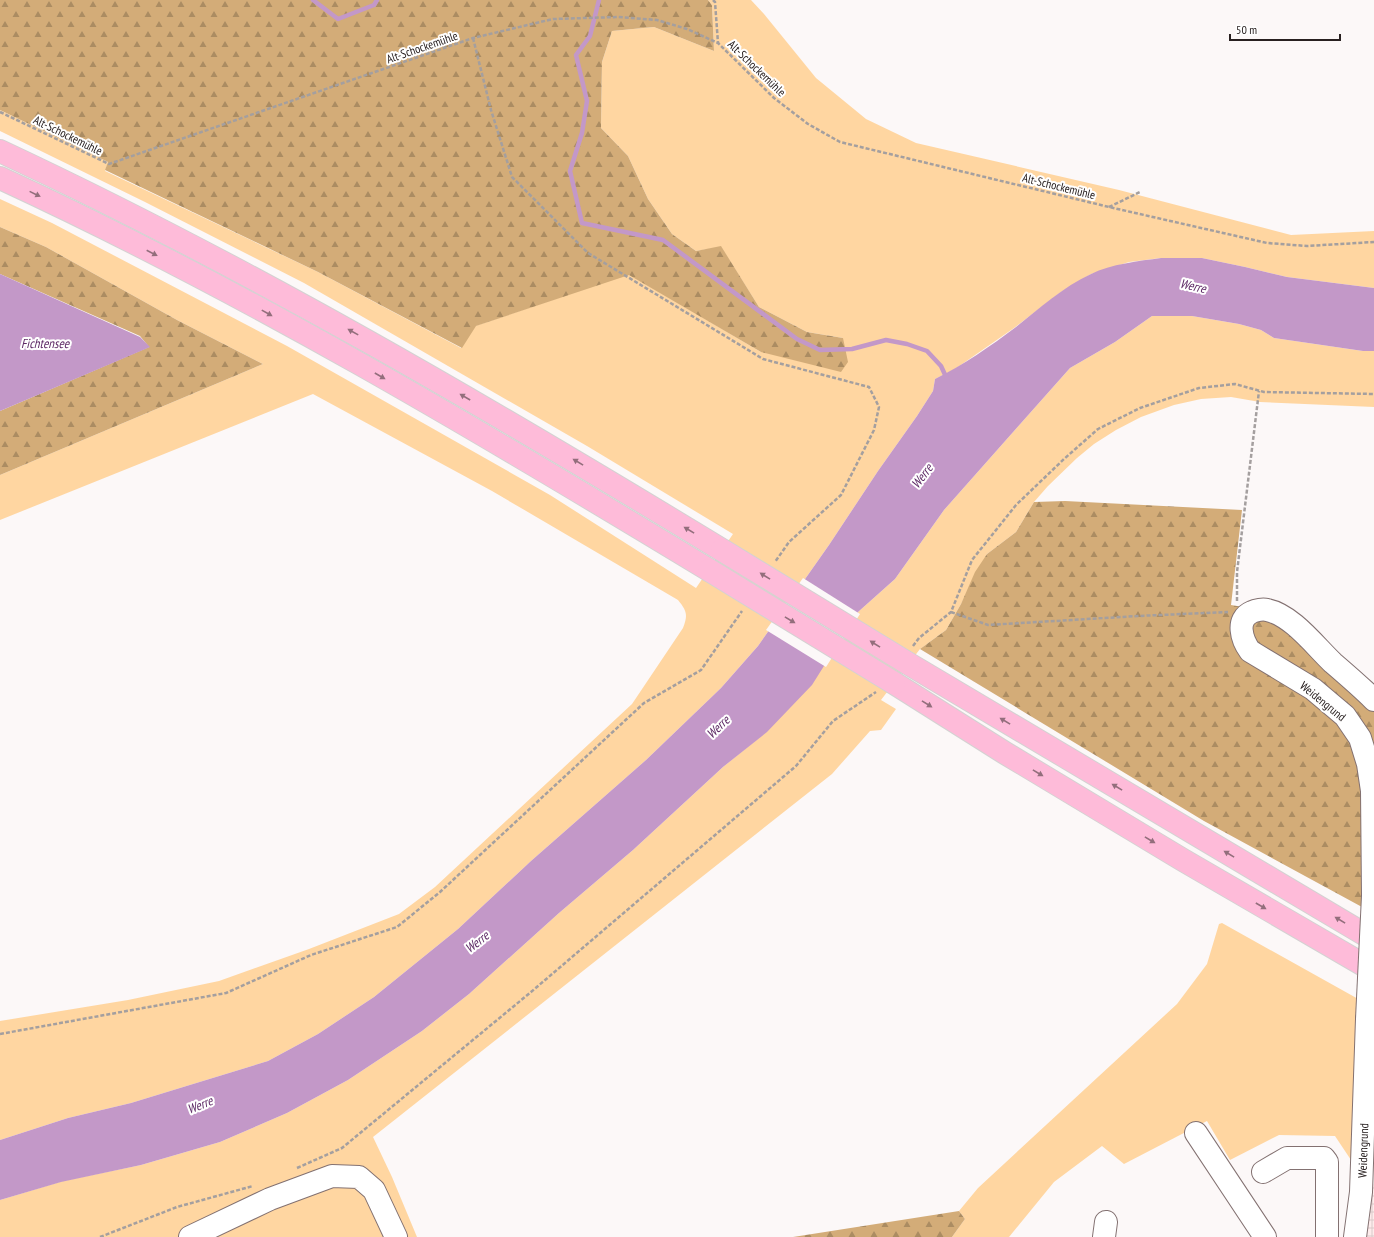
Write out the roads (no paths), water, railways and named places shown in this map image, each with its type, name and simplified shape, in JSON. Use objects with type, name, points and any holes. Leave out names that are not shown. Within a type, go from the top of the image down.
[{"type":"highway","points":[[0,151],[144,221],[249,275],[534,436],[909,664],[1374,940]]},
{"type":"highway","points":[[0,178],[235,295],[534,464],[1182,860],[1374,971]]},
{"type":"street","name":"Weidengrund","points":[[1355,1237],[1361,1192],[1373,896],[1372,791],[1368,764],[1360,738],[1345,716],[1313,689],[1250,651],[1242,636],[1242,613],[1255,610],[1267,610],[1285,618],[1374,700]]},
{"type":"street","points":[[1196,1133],[1265,1237]]},
{"type":"street","points":[[1263,1172],[1287,1158],[1324,1158],[1327,1162],[1327,1237]]},
{"type":"street","points":[[190,1237],[270,1198],[332,1176],[359,1177],[374,1190],[391,1233]]},
{"type":"water","name":"Werre","points":[[1161,258],[1202,258],[1287,277],[1374,288],[1374,351],[1363,351],[1274,338],[1261,330],[1239,324],[1192,316],[1152,316],[1115,342],[1070,368],[944,510],[895,579],[858,612],[812,685],[767,732],[723,767],[633,850],[559,913],[469,994],[422,1031],[348,1080],[287,1113],[220,1142],[141,1165],[61,1182],[0,1200],[0,1140],[68,1118],[131,1103],[268,1061],[318,1034],[374,997],[458,929],[531,861],[646,760],[721,688],[758,646],[917,416],[933,391],[935,379],[956,368],[987,348],[1052,298],[1081,279],[1116,265]]},
{"type":"water","name":"Fichtensee","points":[[0,274],[140,337],[150,347],[0,411]]},
{"type":"waterway","points":[[313,0],[338,19],[374,5],[377,0]]},
{"type":"waterway","points":[[599,0],[590,36],[576,55],[587,101],[582,133],[570,171],[582,223],[663,240],[797,339],[820,350],[852,349],[886,340],[907,344],[927,351],[941,366],[947,379]]}]
